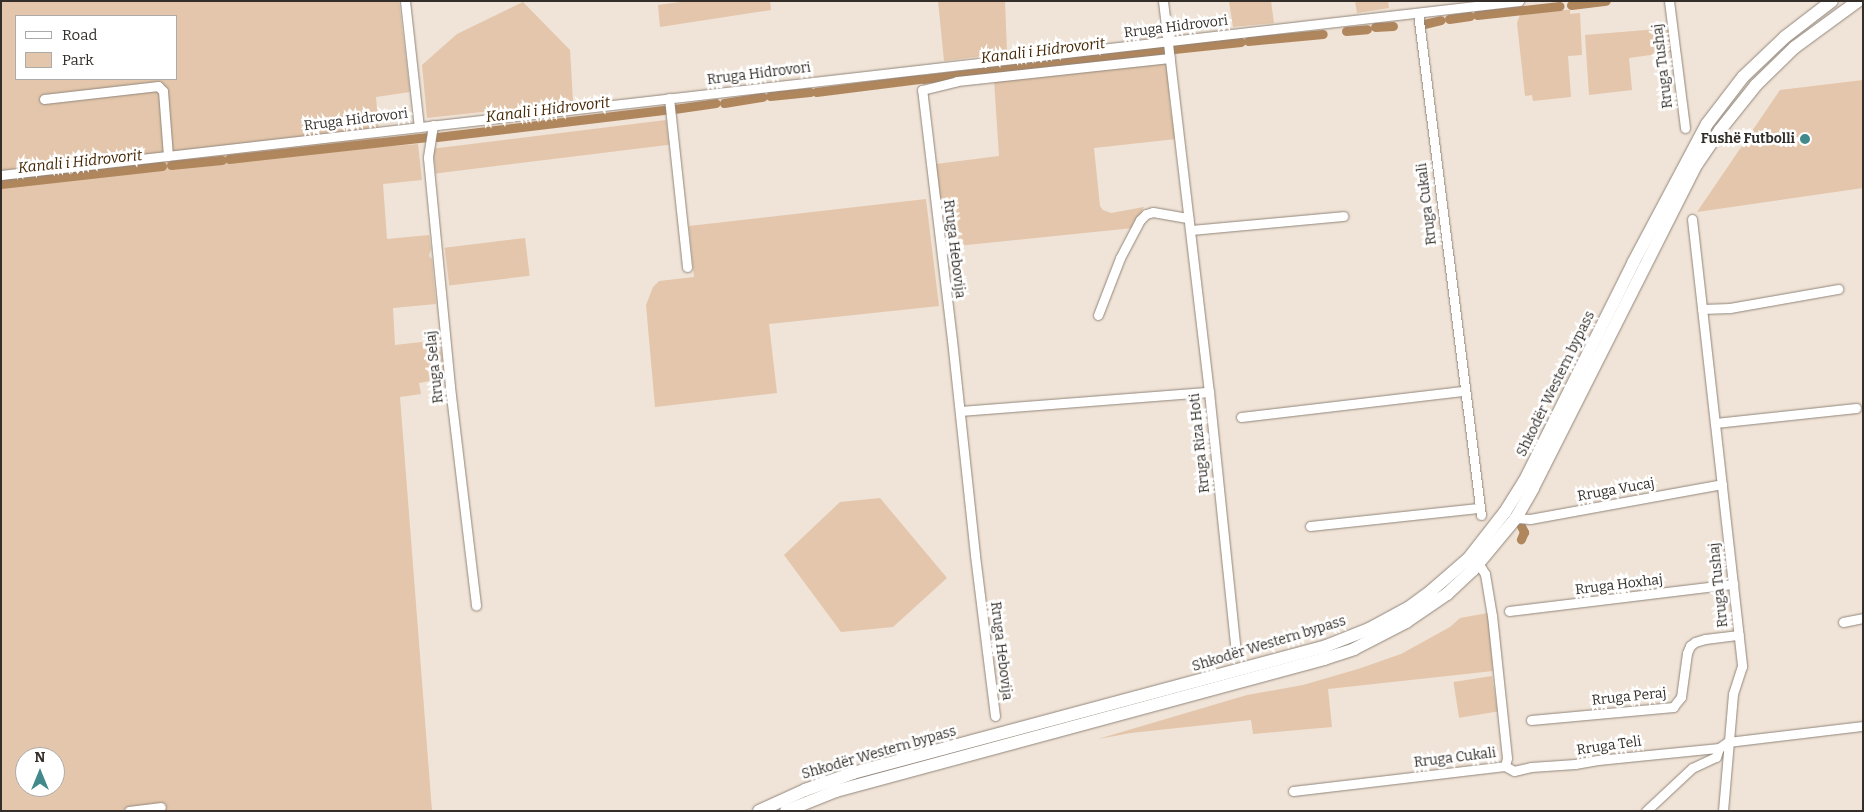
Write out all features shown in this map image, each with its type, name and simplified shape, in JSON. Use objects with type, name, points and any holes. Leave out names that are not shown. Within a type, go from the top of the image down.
[{"type":"highway","name":"Shkodër Western bypass","points":[[759,811],[805,790],[853,774],[1326,646],[1369,629],[1408,608],[1431,591],[1469,558],[1505,512],[1524,482],[1633,263],[1706,124],[1743,77],[1785,37],[1832,1]]},
{"type":"highway","name":"Shkodër Western bypass","points":[[786,811],[836,791],[1324,659],[1354,649],[1406,622],[1447,594],[1478,563],[1516,518],[1697,164],[1756,84],[1795,47],[1858,1]]},
{"type":"street","points":[[405,1],[419,127]]},
{"type":"street","name":"Rruga Riza Hoti","points":[[1163,1],[1209,392],[1236,654]]},
{"type":"street","name":"Rruga Hidrovori","points":[[1,175],[1519,1]]},
{"type":"street","name":"Rruga Tushaj","points":[[1669,1],[1685,128]]},
{"type":"street","name":"Rruga Cukali","points":[[1310,526],[1480,511],[1418,13]]},
{"type":"street","name":"Rruga Hebovija","points":[[995,716],[974,555],[960,411],[922,90],[957,81],[1170,58]]},
{"type":"street","points":[[44,99],[158,86],[162,91],[168,156]]},
{"type":"street","points":[[669,98],[687,267]]},
{"type":"street","name":"Rruga Selaj","points":[[433,125],[428,158],[450,387],[476,605]]},
{"type":"street","points":[[1098,315],[1120,258],[1140,220],[1146,214],[1153,212],[1188,218]]},
{"type":"street","points":[[1190,230],[1343,216]]},
{"type":"street","name":"Rruga Tushaj","points":[[1692,219],[1742,666],[1733,694],[1723,811]]},
{"type":"street","points":[[1702,309],[1739,307],[1838,289]]},
{"type":"street","points":[[1241,417],[1464,391]]},
{"type":"street","points":[[960,411],[1209,392]]},
{"type":"street","points":[[1715,423],[1856,408]]},
{"type":"street","name":"Rruga Vucaj","points":[[1516,518],[1530,519],[1722,484]]},
{"type":"street","name":"Rruga Cukali","points":[[1293,791],[1505,766],[1507,758],[1492,616],[1485,574],[1478,563]]},
{"type":"street","name":"Rruga Hoxhaj","points":[[1509,612],[1733,584]]},
{"type":"street","points":[[1844,622],[1863,618]]},
{"type":"street","name":"Rruga Peraj","points":[[1531,720],[1673,707],[1682,697],[1687,653],[1690,646],[1695,642],[1705,639],[1739,636]]},
{"type":"street","name":"Rruga Teli","points":[[1505,766],[1514,771],[1531,767],[1719,748],[1728,742],[1863,726]]},
{"type":"street","name":"Rruga Teli","points":[[1646,811],[1692,768],[1716,757],[1719,748]]},
{"type":"street","points":[[129,811],[161,807]]},
{"type":"green space","points":[[1,1],[399,1],[410,92],[376,97],[380,147],[418,144],[422,180],[383,184],[387,239],[429,235],[431,249],[429,256],[432,259],[436,304],[393,308],[395,345],[439,340],[444,370],[430,381],[419,383],[421,394],[400,397],[432,811],[1,811]]},
{"type":"green space","points":[[688,1],[770,1],[771,10],[660,27],[658,5]]},
{"type":"green space","points":[[938,1],[1005,1],[1007,53],[944,61]]},
{"type":"green space","points":[[1229,1],[1271,1],[1274,23],[1233,27]]},
{"type":"green space","points":[[1355,1],[1388,1],[1389,8],[1357,13]]},
{"type":"green space","points":[[523,2],[570,50],[573,102],[427,118],[422,65],[457,34]]},
{"type":"green space","points":[[1570,10],[1570,14],[1580,13],[1582,55],[1568,56],[1571,97],[1533,101],[1532,95],[1525,96],[1517,23],[1520,15]]},
{"type":"green space","points":[[1670,28],[1672,52],[1629,58],[1632,90],[1589,95],[1585,35]]},
{"type":"green space","points":[[1167,62],[1170,107],[1176,139],[1094,148],[1100,206],[1103,210],[1111,213],[1144,207],[1133,228],[947,247],[936,164],[999,156],[994,80]]},
{"type":"green space","name":"Fushë Futbolli","points":[[1863,80],[1863,188],[1697,212],[1780,90]]},
{"type":"green space","points":[[666,120],[669,145],[436,173],[433,149]]},
{"type":"green space","points":[[926,199],[939,306],[769,324],[777,393],[655,407],[646,305],[653,287],[659,281],[694,277],[689,226]]},
{"type":"green space","points":[[525,238],[530,276],[449,286],[445,248]]},
{"type":"green space","points":[[880,498],[947,578],[893,627],[841,632],[784,555],[840,502]]},
{"type":"green space","points":[[1488,613],[1493,671],[1328,689],[1332,727],[1253,734],[1251,720],[1131,733],[1098,739],[1247,695],[1303,685],[1358,669],[1401,654],[1450,627],[1460,618]]},
{"type":"green space","points":[[1492,676],[1498,712],[1459,718],[1453,682]]},
{"type":"waterway","name":"Kanali i Hidrovorit","points":[[1571,5],[1606,1]]},
{"type":"waterway","name":"Kanali i Hidrovorit","points":[[1477,15],[1560,6]]},
{"type":"waterway","name":"Kanali i Hidrovorit","points":[[1449,19],[1470,16]]},
{"type":"waterway","name":"Kanali i Hidrovorit","points":[[1424,24],[1441,20]]},
{"type":"waterway","name":"Kanali i Hidrovorit","points":[[1375,27],[1393,26]]},
{"type":"waterway","name":"Kanali i Hidrovorit","points":[[1346,31],[1367,29]]},
{"type":"waterway","name":"Kanali i Hidrovorit","points":[[1248,41],[1323,34]]},
{"type":"waterway","name":"Kanali i Hidrovorit","points":[[1174,49],[1241,42]]},
{"type":"waterway","name":"Kanali i Hidrovorit","points":[[923,79],[1167,50]]},
{"type":"waterway","name":"Kanali i Hidrovorit","points":[[816,92],[919,79]]},
{"type":"waterway","name":"Kanali i Hidrovorit","points":[[770,96],[810,92]]},
{"type":"waterway","name":"Kanali i Hidrovorit","points":[[724,103],[763,97]]},
{"type":"waterway","name":"Kanali i Hidrovorit","points":[[674,109],[716,103]]},
{"type":"waterway","name":"Kanali i Hidrovorit","points":[[437,137],[663,110]]},
{"type":"waterway","name":"Kanali i Hidrovorit","points":[[229,159],[428,137]]},
{"type":"waterway","name":"Kanali i Hidrovorit","points":[[171,165],[222,160]]},
{"type":"waterway","name":"Kanali i Hidrovorit","points":[[1,184],[162,166]]},
{"type":"waterway","points":[[1521,526],[1524,532],[1521,539]]},
{"type":"place","name":"Fushë Futbolli","points":[[1805,139]]}]
